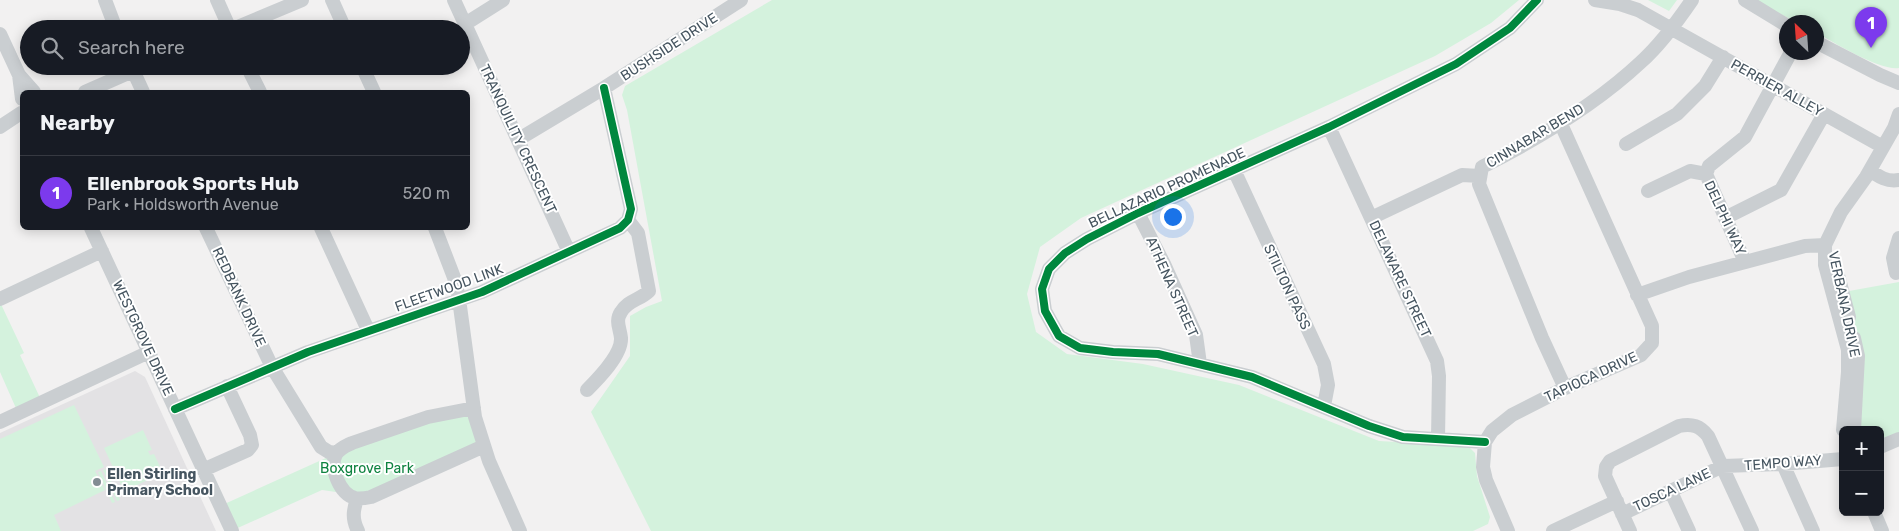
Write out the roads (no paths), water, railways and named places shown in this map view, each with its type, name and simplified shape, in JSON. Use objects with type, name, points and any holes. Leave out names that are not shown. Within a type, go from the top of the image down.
[{"type":"street","points":[[105,0],[113,20]]},
{"type":"street","points":[[217,0],[227,20]]},
{"type":"street","points":[[253,20],[302,0]]},
{"type":"street","points":[[332,0],[341,20]]},
{"type":"street","name":"TRANQUILITY CRESCENT","points":[[454,0],[463,20]]},
{"type":"street","points":[[470,21],[503,0]]},
{"type":"street","name":"BUSHSIDE DRIVE","points":[[519,140],[741,0]]},
{"type":"street","name":"BELLAZARIO PROMENADE","points":[[1485,442],[1404,437],[1369,426],[1252,377],[1158,354],[1080,348],[1059,336],[1045,311],[1042,288],[1049,269],[1065,253],[1086,239],[1138,212],[1329,127],[1456,64],[1510,28],[1537,0]]},
{"type":"street","points":[[1595,0],[1620,4],[1638,10],[1672,29]]},
{"type":"street","name":"CINNABAR BEND","points":[[1565,388],[1542,338],[1478,184],[1482,167],[1515,150],[1603,94],[1642,62],[1672,29],[1692,0]]},
{"type":"street","points":[[1745,0],[1779,21]]},
{"type":"street","name":"PERRIER ALLEY","points":[[1672,29],[1883,147]]},
{"type":"street","points":[[0,34],[18,75],[20,90]]},
{"type":"street","name":"TRANQUILITY CRESCENT","points":[[470,35],[569,252]]},
{"type":"street","points":[[1824,46],[1880,76],[1899,83]]},
{"type":"street","points":[[1626,144],[1676,114],[1705,86],[1723,57]]},
{"type":"street","name":"DELPHI WAY","points":[[1746,262],[1706,174],[1708,166],[1744,137],[1787,60]]},
{"type":"street","points":[[1880,76],[1899,74]]},
{"type":"street","points":[[18,75],[32,90]]},
{"type":"street","points":[[89,90],[121,75]]},
{"type":"street","points":[[138,75],[142,90]]},
{"type":"street","points":[[252,75],[259,90]]},
{"type":"street","points":[[366,75],[373,90]]},
{"type":"street","points":[[587,390],[604,373],[620,346],[621,339],[617,322],[619,314],[625,305],[644,296],[648,291],[638,233],[628,220],[631,209],[604,88]]},
{"type":"street","points":[[1725,218],[1781,190],[1824,114]]},
{"type":"street","name":"VERBANA DRIVE","points":[[1843,426],[1848,350],[1826,265],[1827,242],[1839,216],[1897,126],[1899,114]]},
{"type":"street","points":[[0,128],[20,117]]},
{"type":"street","name":"TAPIOCA DRIVE","points":[[1485,442],[1492,431],[1512,415],[1565,388],[1641,354],[1652,343],[1652,326],[1560,122]]},
{"type":"street","name":"DELAWARE STREET","points":[[1329,127],[1437,361],[1439,376],[1438,439]]},
{"type":"street","name":"STILTON PASS","points":[[1234,170],[1324,364],[1328,385],[1324,406]]},
{"type":"street","points":[[1870,170],[1880,178],[1892,181],[1899,180]]},
{"type":"street","points":[[1648,191],[1690,171],[1706,174]]},
{"type":"street","points":[[1371,218],[1462,175],[1480,176]]},
{"type":"street","name":"ATHENA STREET","points":[[1138,212],[1196,335],[1200,364]]},
{"type":"street","name":"FLEETWOOD LINK","points":[[176,409],[272,367],[368,330],[482,292],[620,228],[628,220]]},
{"type":"street","name":"WESTGROVE DRIVE","points":[[92,230],[232,531]]},
{"type":"street","name":"REDBANK DRIVE","points":[[207,230],[272,367],[321,447],[328,452],[337,453]]},
{"type":"street","points":[[322,230],[368,330]]},
{"type":"street","points":[[436,230],[455,280],[460,299],[474,408],[484,446],[520,531]]},
{"type":"street","points":[[1896,273],[1894,258],[1899,238]]},
{"type":"street","points":[[1637,295],[1688,277],[1827,242]]},
{"type":"street","name":"VERBANA DRIVE","points":[[1827,242],[1832,254],[1858,356],[1854,426]]},
{"type":"street","points":[[0,299],[102,252]]},
{"type":"street","points":[[0,422],[149,352]]},
{"type":"street","points":[[204,470],[248,450],[252,445],[250,435],[227,386]]},
{"type":"street","points":[[474,408],[428,417],[352,443],[337,453],[334,469],[341,487],[349,496],[357,499],[371,497],[484,446]]},
{"type":"street","points":[[1630,531],[1605,476],[1606,467],[1610,461],[1679,426],[1688,424],[1703,430],[1723,466],[1752,531]]},
{"type":"street","points":[[1884,445],[1899,439]]},
{"type":"street","points":[[1485,442],[1483,467],[1503,529]]},
{"type":"street","name":"TEMPO WAY","points":[[1723,466],[1783,464],[1839,458]]},
{"type":"street","points":[[1783,464],[1813,531]]},
{"type":"street","name":"TOSCA LANE","points":[[1622,514],[1723,466]]},
{"type":"street","points":[[1671,492],[1689,531]]},
{"type":"street","points":[[357,499],[353,515],[358,531]]},
{"type":"street","points":[[1553,531],[1617,501]]},
{"type":"street","points":[[1876,516],[1882,531]]},
{"type":"place","name":"Ellenbrook Sports Hub","points":[[1871,48]]},
{"type":"place","name":"Ellen Stirling Primary School","points":[[97,482]]},
{"type":"park label","name":"Boxgrove Park","points":[[367,468]]}]
